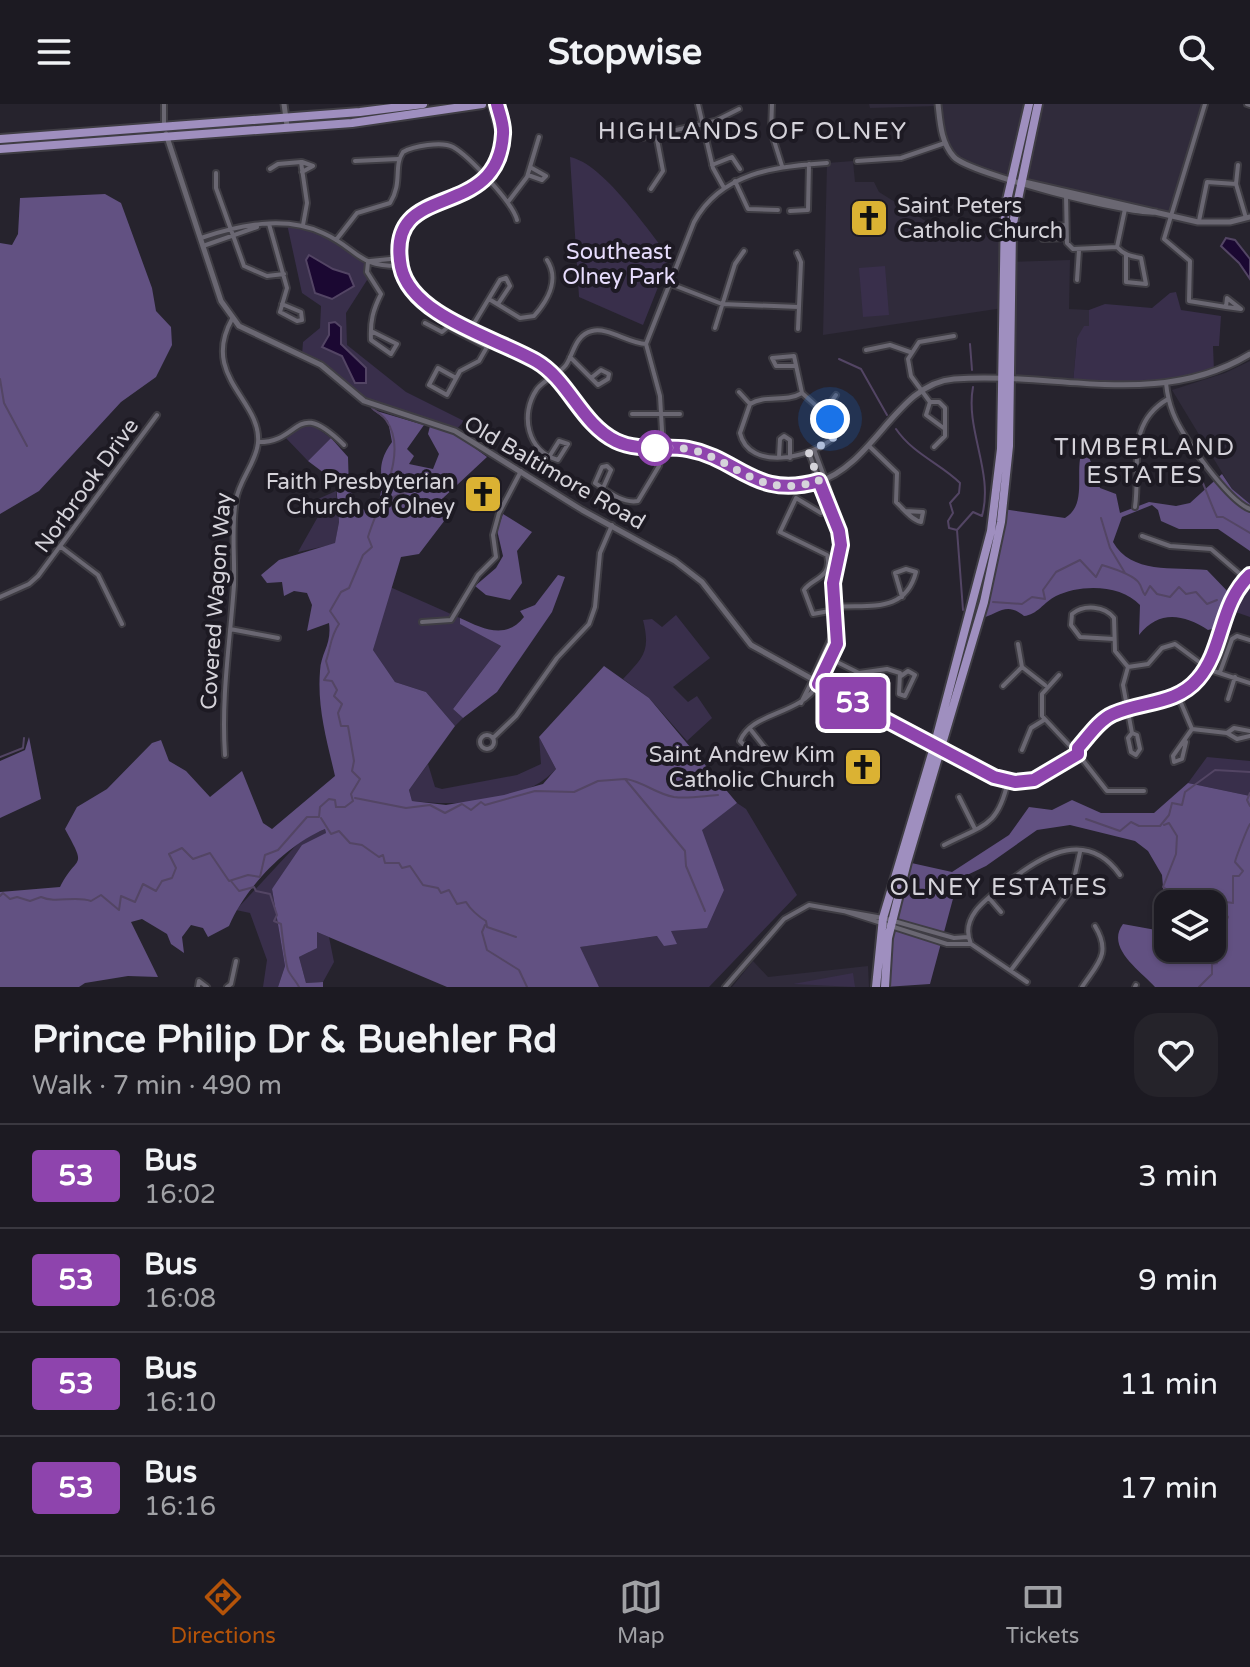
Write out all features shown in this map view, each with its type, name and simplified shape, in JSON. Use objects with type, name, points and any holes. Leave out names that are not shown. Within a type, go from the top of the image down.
[{"type":"main road","points":[[0,149],[167,138],[286,122],[358,108],[423,104]]},
{"type":"main road","points":[[0,139],[164,125],[352,123],[482,104]]},
{"type":"main road","points":[[876,987],[887,923],[937,749],[991,531],[1006,378],[1002,244],[1029,104]]},
{"type":"main road","points":[[1014,181],[1038,104]]},
{"type":"main road","points":[[885,987],[887,923]]},
{"type":"street","points":[[164,104],[167,138],[221,301],[232,319],[225,335],[226,371],[250,414],[258,442],[274,440],[303,422],[323,426],[344,445]]},
{"type":"street","points":[[284,104],[286,122]]},
{"type":"street","points":[[494,104],[504,134],[498,163],[486,180],[471,191],[432,203],[417,213],[402,238],[401,262],[406,282],[421,302],[536,361],[554,375],[608,437],[629,446],[701,453],[765,483],[795,486],[822,480],[853,462],[921,391],[942,381],[1006,378],[1130,387],[1166,383],[1208,373],[1250,354]]},
{"type":"street","points":[[698,104],[712,165],[724,188]]},
{"type":"street","points":[[772,104],[771,131],[782,166]]},
{"type":"street","points":[[938,104],[945,143],[960,162],[1014,181],[1126,205]]},
{"type":"street","points":[[1205,104],[1164,239],[1190,261],[1189,301],[1226,307]]},
{"type":"street","points":[[637,139],[702,124],[739,109]]},
{"type":"street","points":[[651,189],[663,171],[656,134]]},
{"type":"street","points":[[508,203],[528,175],[539,137]]},
{"type":"street","points":[[857,161],[901,158],[945,143]]},
{"type":"street","points":[[355,161],[398,159],[409,149],[448,145],[508,203],[517,220]]},
{"type":"street","points":[[712,165],[732,157],[740,169]]},
{"type":"street","points":[[336,240],[357,213],[390,203],[399,186],[398,159]]},
{"type":"street","points":[[301,162],[307,203],[303,225]]},
{"type":"street","points":[[270,169],[278,164],[301,162],[313,166],[302,172]]},
{"type":"street","points":[[603,488],[611,470],[607,466],[602,467],[594,481],[603,488],[627,501],[638,501],[659,466],[663,448],[662,414],[646,344],[668,283],[698,216],[724,188],[735,181],[782,166],[827,163]]},
{"type":"street","points":[[790,211],[808,210],[809,164]]},
{"type":"street","points":[[1014,181],[1025,180],[1198,222],[1217,223],[1248,217],[1236,184],[1238,165]]},
{"type":"street","points":[[528,175],[542,180],[546,176],[530,167]]},
{"type":"street","points":[[216,173],[216,188],[246,269],[267,276],[284,274]]},
{"type":"street","points":[[735,181],[748,209],[778,210]]},
{"type":"street","points":[[1198,222],[1207,182],[1226,186],[1236,184]]},
{"type":"street","points":[[1066,194],[1070,248],[1117,247],[1126,255],[1141,258],[1146,284],[1126,282],[1126,255]]},
{"type":"street","points":[[1117,247],[1126,205]]},
{"type":"street","points":[[269,224],[287,288],[282,304],[281,314],[302,320],[301,312],[282,304]]},
{"type":"street","points":[[202,242],[232,236],[262,225]]},
{"type":"street","points":[[202,242],[230,228],[303,225],[336,240],[378,267],[401,262]]},
{"type":"street","points":[[1066,225],[1043,227],[1043,239],[1067,238]]},
{"type":"street","points":[[1077,280],[1079,250]]},
{"type":"street","points":[[715,328],[735,264],[744,251]]},
{"type":"street","points":[[797,253],[801,262],[798,329]]},
{"type":"street","points":[[489,299],[520,318],[534,316],[552,290],[551,265],[547,260]]},
{"type":"street","points":[[368,262],[367,272],[381,294],[371,312],[371,331],[371,340],[391,354],[397,344],[371,331]]},
{"type":"street","points":[[466,336],[501,279],[508,278],[510,286],[498,304]]},
{"type":"street","points":[[668,283],[722,304],[799,307]]},
{"type":"street","name":"Old Baltimore Road","points":[[232,319],[239,326],[321,365],[364,401],[455,431],[612,525],[693,574],[751,645],[937,749],[994,777],[1025,782],[1043,777],[1075,751],[1102,722],[1118,712],[1178,696]]},
{"type":"street","points":[[425,323],[442,332],[448,327],[487,347],[479,361],[460,371],[447,395],[429,385],[438,368],[456,378]]},
{"type":"street","points":[[549,457],[559,441],[567,442],[561,459],[549,457],[533,445],[529,427],[535,393],[570,357],[581,337],[593,331],[646,344]]},
{"type":"street","points":[[930,402],[909,370],[910,352],[922,340],[954,336]]},
{"type":"street","points":[[866,350],[890,345],[910,352]]},
{"type":"street","points":[[795,366],[776,366],[772,358],[792,355],[795,366],[802,393],[833,422],[834,434],[812,452],[790,458],[751,450],[742,442],[740,428],[750,404],[761,399],[789,399],[802,393]]},
{"type":"street","points":[[570,357],[591,378]]},
{"type":"street","points":[[1166,383],[1168,399],[1183,431],[1227,491],[1240,505],[1250,509]]},
{"type":"street","points":[[739,392],[750,404]]},
{"type":"street","points":[[823,413],[836,395]]},
{"type":"street","points":[[1135,507],[1139,429],[1154,408],[1168,399]]},
{"type":"street","points":[[930,402],[926,415],[945,429]]},
{"type":"street","points":[[930,402],[939,402],[944,406],[945,436],[934,447]]},
{"type":"street","points":[[632,414],[680,414]]},
{"type":"street","name":"Norbrook Drive","points":[[0,597],[29,584],[61,547],[157,415]]},
{"type":"street","points":[[779,457],[780,439],[784,436],[790,440],[790,458]]},
{"type":"street","name":"Covered Wagon Way","points":[[225,755],[223,692],[230,629],[236,499],[258,442]]},
{"type":"street","points":[[869,446],[897,473],[896,502],[905,511]]},
{"type":"street","points":[[812,452],[839,531],[838,563],[833,583],[838,619],[837,644],[832,659],[815,682]]},
{"type":"street","points":[[422,622],[451,620],[478,575],[496,557],[493,535],[499,513],[521,471]]},
{"type":"street","points":[[821,513],[796,498],[780,532],[825,553],[829,561]]},
{"type":"street","points":[[493,738],[522,709],[557,658],[589,624],[595,607],[600,553],[612,525]]},
{"type":"street","points":[[1142,536],[1170,546],[1211,549],[1248,577],[1232,596],[1206,667],[1198,680],[1178,696],[1192,729],[1182,759],[1174,762],[1180,744],[1186,742]]},
{"type":"street","points":[[61,547],[98,575],[122,624]]},
{"type":"street","points":[[829,561],[838,563]]},
{"type":"street","points":[[829,561],[821,579],[804,590],[813,614],[835,608],[881,607],[902,597],[910,588],[916,572],[906,569],[895,573],[902,597]]},
{"type":"street","points":[[1114,639],[1080,637],[1071,625],[1072,614],[1081,608],[1109,612],[1115,622],[1116,655],[1128,667]]},
{"type":"street","points":[[751,730],[766,749],[758,759],[740,741],[751,730],[762,720],[809,699],[838,619]]},
{"type":"street","points":[[230,629],[278,638]]},
{"type":"street","points":[[1220,672],[1232,639],[1237,636],[1250,640]]},
{"type":"street","points":[[1018,644],[1022,667],[1046,686]]},
{"type":"street","points":[[1128,667],[1148,664],[1159,650],[1170,644],[1186,649],[1206,667],[1250,683]]},
{"type":"street","points":[[825,656],[859,673],[887,669],[901,676]]},
{"type":"street","points":[[1003,686],[1022,667]]},
{"type":"street","points":[[1128,667],[1123,685],[1132,733],[1128,738],[1136,755],[1140,749],[1137,735],[1132,733]]},
{"type":"street","points":[[908,671],[915,675],[905,696],[899,694],[901,676],[908,671]]},
{"type":"street","points":[[1059,675],[1046,686],[1041,704],[1044,720],[1075,751],[1107,791],[1144,791]]},
{"type":"street","points":[[1228,699],[1235,677]]},
{"type":"street","points":[[1022,750],[1031,728],[1044,720]]},
{"type":"street","points":[[1227,733],[1234,728],[1250,734]]},
{"type":"street","points":[[1192,729],[1227,733],[1237,739],[1250,734]]},
{"type":"street","points":[[944,845],[999,813],[1008,781]]},
{"type":"street","points":[[959,797],[975,829]]},
{"type":"street","points":[[971,944],[968,937],[971,919],[989,898],[1044,855],[1057,851],[1100,855],[1120,875]]},
{"type":"street","points":[[1011,970],[1072,888],[1080,852]]},
{"type":"street","points":[[989,898],[1001,912]]},
{"type":"street","points":[[725,987],[793,911],[816,905],[841,909],[947,944],[971,944],[1027,982]]},
{"type":"street","points":[[887,923],[949,937],[968,937]]},
{"type":"street","points":[[1082,987],[1099,967],[1104,955],[1103,940],[1095,926]]},
{"type":"street","points":[[947,944],[949,937]]},
{"type":"street","points":[[227,987],[231,984],[236,961]]},
{"type":"street","points":[[198,987],[199,981],[207,987]]},
{"type":"shaded area","points":[[869,104],[1029,104],[1009,179],[960,162],[945,143],[938,106],[870,108]]},
{"type":"shaded area","points":[[1038,104],[1205,104],[1173,216],[1019,182]]},
{"type":"shaded area","points":[[853,161],[855,182],[874,182],[879,192],[940,230],[1003,236],[1003,308],[823,335],[827,163]]},
{"type":"shaded area","points":[[105,194],[121,203],[152,288],[156,311],[171,327],[172,345],[156,377],[121,402],[39,491],[0,514],[0,243],[12,245],[18,234],[20,198]]},
{"type":"shaded area","points":[[1226,238],[1235,240],[1250,259],[1250,279],[1221,246]]},
{"type":"shaded area","points":[[309,255],[349,274],[354,286],[332,299],[315,293],[306,260]]},
{"type":"shaded area","points":[[1070,260],[1069,309],[1089,310],[1089,327],[1077,338],[1073,383],[1011,378],[1012,262]]},
{"type":"shaded area","points":[[335,322],[341,327],[341,344],[366,368],[366,383],[355,383],[342,356],[322,347],[329,335],[329,323]]},
{"type":"shaded area","points":[[1250,361],[1250,506],[1232,489],[1172,390],[1225,373]]},
{"type":"shaded area","points":[[373,410],[424,425],[407,449],[414,456],[409,464],[433,469],[439,454],[428,434],[430,426],[457,435],[487,457],[442,499],[448,516],[419,554],[401,557],[373,650],[395,682],[426,692],[455,726],[409,790],[412,801],[446,805],[504,795],[543,784],[556,769],[539,737],[604,666],[649,698],[737,803],[702,830],[724,890],[707,928],[671,931],[677,944],[664,946],[657,936],[580,947],[599,987],[447,987],[317,932],[317,948],[299,957],[306,983],[323,982],[323,987],[278,987],[285,966],[272,889],[302,845],[326,833],[325,829],[310,836],[268,869],[245,897],[229,926],[208,937],[203,928],[191,925],[182,937],[184,953],[171,944],[167,934],[142,919],[131,922],[158,977],[128,976],[85,983],[79,987],[0,987],[0,892],[60,887],[78,861],[65,829],[77,807],[107,789],[152,743],[161,740],[169,761],[186,771],[210,797],[242,771],[263,823],[272,829],[335,776],[323,724],[319,685],[329,623],[307,631],[312,605],[307,593],[294,591],[284,596],[282,582],[267,583],[261,575],[279,560],[335,543],[339,522],[336,482],[308,461],[331,438],[348,457],[349,489],[364,510],[377,505],[382,460],[392,442],[388,421]]},
{"type":"shaded area","points":[[1089,457],[1100,488],[1116,494],[1120,513],[1149,502],[1176,506],[1190,503],[1222,474],[1232,489],[1250,504],[1250,551],[1218,529],[1179,529],[1161,521],[1158,510],[1152,505],[1122,517],[1113,542],[1130,559],[1142,564],[1207,570],[1232,596],[1220,627],[1208,630],[1172,617],[1155,621],[1139,635],[1140,605],[1122,593],[1100,588],[1066,592],[1029,615],[1007,609],[979,619],[1003,509],[1065,518],[1078,500],[1080,459]]},
{"type":"shaded area","points":[[503,514],[532,532],[517,551],[522,583],[510,600],[486,595],[475,586],[496,568],[503,556],[497,530]]},
{"type":"shaded area","points":[[558,575],[565,577],[552,612],[497,692],[463,718],[453,709],[501,646],[460,624],[460,618],[486,629],[510,628],[524,617],[520,611],[535,605]]},
{"type":"shaded area","points":[[29,737],[41,799],[0,818],[0,761],[25,750]]},
{"type":"shaded area","points":[[1188,783],[1250,796],[1250,987],[1155,987],[1122,950],[1118,942],[1123,924],[1154,930],[1154,962],[1226,962],[1226,890],[1163,890],[1162,875],[1148,851],[1135,841],[1070,825],[1037,830],[986,866],[965,876],[954,895],[930,984],[885,987],[885,961],[907,862],[952,872],[1009,835],[1029,807],[1052,810],[1072,800],[1101,813],[1154,813]]},
{"type":"shaded area","points":[[753,961],[768,977],[868,966],[869,987],[732,987]]},
{"type":"green space","name":"Southeast Olney Park","points":[[570,157],[583,162],[611,185],[670,257],[643,325],[579,297]]},
{"type":"green space","points":[[287,224],[322,232],[368,262],[369,277],[346,313],[347,345],[406,392],[464,421],[455,431],[364,401],[331,372],[302,355],[303,342],[320,328],[321,306],[302,293]]},
{"type":"green space","points":[[885,266],[889,315],[863,317],[859,268]]},
{"type":"green space","points":[[1176,292],[1181,310],[1221,316],[1219,346],[1213,346],[1214,371],[1130,387],[1073,383],[1077,338],[1084,326],[1089,326],[1089,310],[1105,304],[1152,308],[1170,293]]},
{"type":"green space","points":[[303,425],[314,426],[331,438],[308,461],[285,437]]},
{"type":"green space","points":[[336,491],[339,522],[335,544],[298,552],[320,513],[318,499]]},
{"type":"green space","points":[[1250,575],[1250,617],[1227,609]]},
{"type":"green space","points":[[390,587],[460,618],[461,624],[501,646],[453,709],[463,718],[455,726],[426,692],[395,682],[373,650]]},
{"type":"green space","points":[[676,615],[710,658],[673,687],[688,702],[697,696],[712,718],[687,741],[649,698],[623,679],[644,653],[643,620],[652,619],[662,627]]},
{"type":"green space","points":[[539,737],[556,769],[543,781],[508,796],[489,800],[449,803],[412,801],[409,790],[428,764],[435,787],[442,789],[517,775],[541,764]]},
{"type":"green space","points":[[1207,757],[1250,761],[1250,796],[1188,783]]},
{"type":"green space","points":[[737,803],[746,809],[797,895],[709,987],[599,987],[579,947],[658,936],[670,931],[724,890],[701,830]]},
{"type":"green space","points":[[325,829],[326,833],[272,889],[285,966],[278,987],[263,987],[267,960],[250,913],[236,910],[302,839]]},
{"type":"green space","points":[[317,932],[329,937],[334,962],[323,982],[306,983],[299,957],[309,952]]},
{"type":"green space","points":[[853,973],[855,987],[793,984]]},
{"type":"waterway","points":[[970,344],[972,370]]},
{"type":"waterway","points":[[839,359],[861,369],[887,415]]},
{"type":"waterway","points":[[0,379],[4,403],[27,446]]},
{"type":"waterway","points":[[957,530],[973,512],[982,516],[985,500],[985,483],[973,419],[973,387]]},
{"type":"waterway","points":[[0,896],[3,893],[10,899],[17,897],[30,901],[41,897],[91,901],[101,895],[119,910],[121,896],[135,902],[143,884],[156,891],[162,881],[172,878],[176,868],[169,854],[182,848],[193,859],[210,853],[229,881],[248,875],[260,877],[265,855],[278,850],[307,817],[319,817],[320,807],[329,799],[335,800],[336,807],[345,807],[353,801],[351,794],[360,779],[352,771],[354,761],[348,726],[341,726],[338,713],[342,704],[334,696],[337,690],[332,681],[324,680],[329,672],[326,661],[331,642],[339,624],[330,611],[341,592],[349,588],[363,555],[372,547],[368,537],[393,463],[395,448],[392,433],[385,418],[372,408]]},
{"type":"waterway","points":[[896,429],[910,445],[960,483],[959,493],[950,503],[953,513],[948,521],[949,528],[957,530],[963,610]]},
{"type":"waterway","points":[[1194,463],[1217,517],[1223,517],[1250,533]]},
{"type":"waterway","points":[[382,504],[391,503],[393,497],[414,489],[421,481]]},
{"type":"waterway","points":[[1101,518],[1110,548],[1125,573]]},
{"type":"waterway","points":[[993,602],[1022,604],[1032,597],[1045,599],[1043,590],[1056,572],[1080,560],[1096,577],[1102,565],[1128,575],[1139,583],[1145,595],[1150,586],[1157,594],[1170,597],[1179,587],[1186,594],[1196,592],[1207,604],[1217,600]]},
{"type":"waterway","points":[[0,757],[23,748],[24,738]]},
{"type":"waterway","points":[[1086,819],[1120,831],[1131,822],[1139,826],[1160,826],[1169,815],[1172,803],[1182,805],[1185,792],[1215,770],[1250,772]]},
{"type":"waterway","points":[[355,798],[406,808],[430,805],[445,813],[462,804],[471,810],[481,802],[485,805],[535,791],[574,792],[598,781],[625,779],[685,851],[686,866],[705,911]]},
{"type":"waterway","points":[[626,779],[674,797],[718,795]]},
{"type":"waterway","points":[[1250,793],[1247,800],[1250,806]]},
{"type":"waterway","points":[[321,818],[331,834],[339,831],[350,843],[362,845],[379,857],[383,855],[385,863],[399,863],[402,868],[410,866],[423,885],[438,888],[441,893],[449,890],[457,904],[466,902],[486,921],[487,927],[516,937]]},
{"type":"waterway","points":[[1164,825],[1169,823],[1177,836],[1176,854],[1163,887],[1168,890]]},
{"type":"waterway","points":[[1199,987],[1212,974],[1212,964],[1217,963],[1221,952],[1217,940],[1228,917],[1221,909],[1226,902],[1233,903],[1233,876],[1239,876],[1243,871],[1235,862],[1250,824]]},
{"type":"waterway","points":[[231,881],[239,891],[254,887],[256,891],[270,894],[277,915],[274,921],[281,924],[288,970],[299,987]]},
{"type":"waterway","points":[[485,925],[482,932],[487,950],[519,970],[527,987]]},
{"type":"bus line","name":"53","points":[[497,104],[504,134],[501,153],[493,172],[476,188],[432,203],[417,213],[407,226],[400,258],[412,293],[421,302],[547,368],[595,426],[620,443],[636,447],[691,450],[745,477],[765,483],[795,486],[819,481],[839,531],[841,545],[833,583],[839,626],[837,644],[818,684],[994,777],[1015,782],[1034,780],[1051,773],[1072,754],[1078,754],[1078,748],[1109,716],[1127,708],[1172,699],[1198,680],[1210,659],[1232,596],[1250,575]]},
{"type":"place","name":"Saint Peters Catholic Church","points":[[869,218]]},
{"type":"place","name":"Faith Presbyterian Church of Olney","points":[[483,494]]},
{"type":"place","name":"Saint Andrew Kim Catholic Church","points":[[863,767]]},
{"type":"district","name":"HIGHLANDS OF OLNEY","points":[[753,131]]},
{"type":"district","name":"TIMBERLAND ESTATES","points":[[1145,461]]},
{"type":"district","name":"OLNEY ESTATES","points":[[999,887]]},
{"type":"route","points":[[655,448],[683,448],[701,453],[745,477],[765,483],[805,485],[819,481],[809,453],[833,438],[835,429],[830,419]]}]
